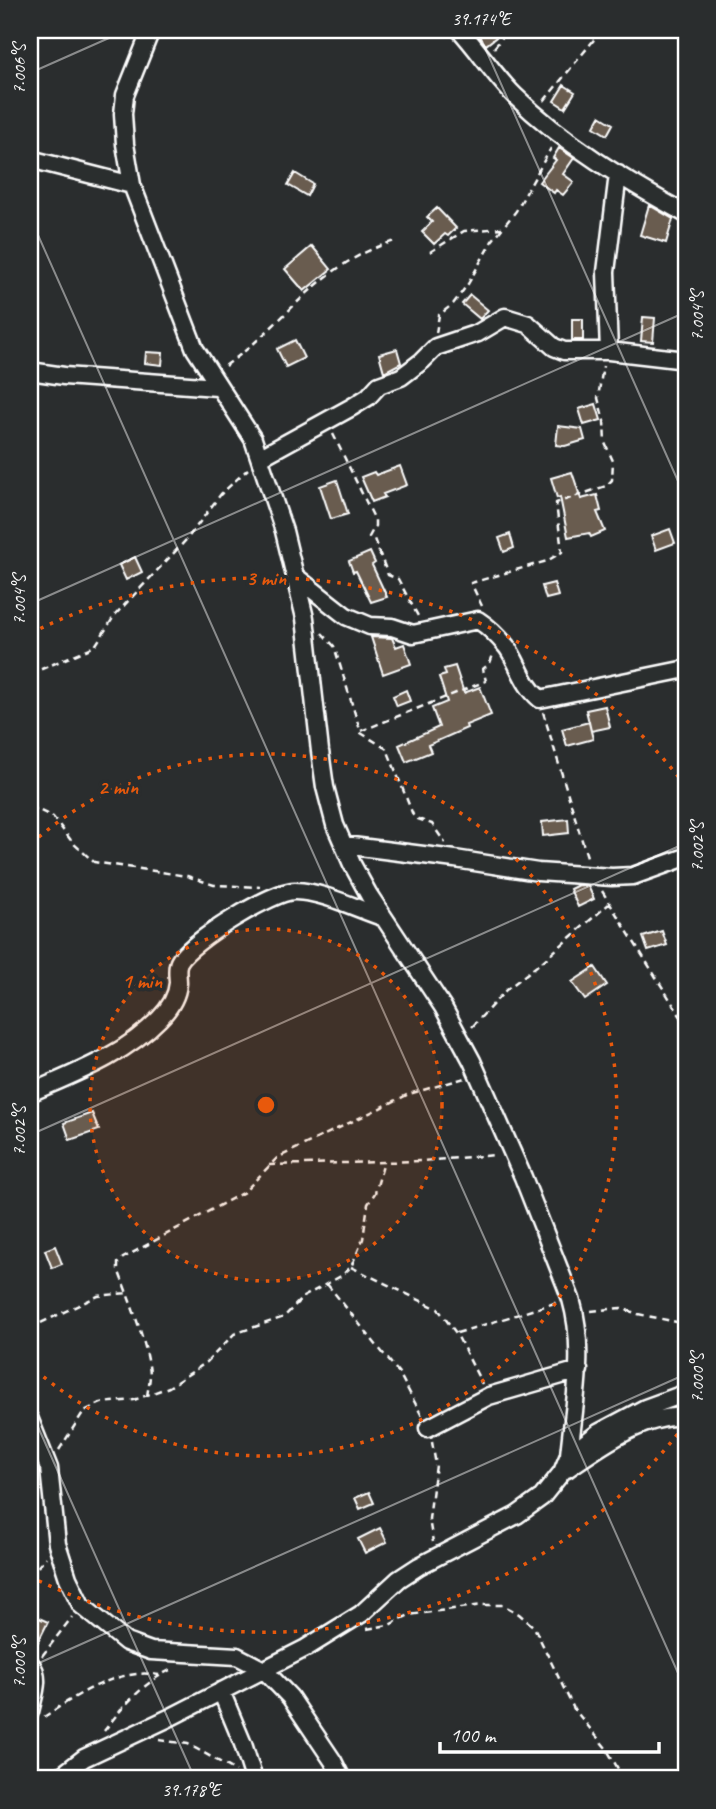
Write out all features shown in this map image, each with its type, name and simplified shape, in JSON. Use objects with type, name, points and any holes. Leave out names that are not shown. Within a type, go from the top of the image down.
[{"type":"street","points":[[57,1779],[84,1758],[264,1670],[337,1630],[361,1614],[399,1579],[436,1556],[517,1516],[542,1497],[562,1472],[569,1455],[579,1370],[573,1306],[513,1154],[443,1007],[382,917],[344,845],[325,787],[308,636],[284,531],[261,457],[253,439],[195,349],[132,185],[125,144],[125,95],[151,30]]},
{"type":"street","points":[[460,30],[515,96],[560,133],[618,174],[686,214]]},
{"type":"street","points":[[30,159],[132,185]]},
{"type":"street","points":[[605,352],[606,272],[618,174]]},
{"type":"street","points":[[261,457],[368,397],[379,385],[401,377],[436,347],[478,333],[505,317],[528,324],[554,347],[564,351],[686,360]]},
{"type":"street","points":[[30,371],[64,376],[214,381]]},
{"type":"street","points":[[295,576],[346,616],[370,626],[392,627],[413,634],[478,620],[503,644],[531,692],[540,699],[686,669]]},
{"type":"street","points":[[344,845],[538,872],[612,877],[633,876],[686,857]]},
{"type":"street","points":[[30,1093],[96,1065],[132,1042],[157,1022],[172,1005],[177,988],[178,964],[187,950],[211,932],[285,891],[319,895],[382,917]]},
{"type":"street","points":[[428,1428],[489,1396],[579,1370]]},
{"type":"street","points":[[569,1455],[621,1420],[686,1393]]},
{"type":"street","points":[[562,1472],[616,1437],[658,1419],[686,1417]]},
{"type":"street","points":[[30,1420],[49,1468],[57,1544],[68,1578],[81,1605],[126,1642],[151,1651],[237,1656],[264,1670],[290,1697],[333,1760],[342,1779]]},
{"type":"street","points":[[32,1665],[37,1678],[35,1716]]},
{"type":"street","points":[[222,1691],[243,1744],[247,1776]]},
{"type":"path","points":[[485,59],[508,30]]},
{"type":"path","points":[[535,112],[602,30]]},
{"type":"path","points":[[436,347],[439,315],[453,304],[468,284],[492,241],[516,211],[560,133]]},
{"type":"path","points":[[430,252],[464,231],[502,228]]},
{"type":"path","points":[[214,381],[327,275],[369,248],[394,241]]},
{"type":"path","points":[[482,607],[471,583],[547,561],[562,552],[557,500],[606,486],[612,480],[613,461],[605,443],[604,421],[598,398],[605,352]]},
{"type":"path","points":[[326,421],[374,520],[375,526],[369,537],[374,539],[388,575],[398,579],[426,630]]},
{"type":"path","points":[[30,674],[94,646],[115,615],[187,539],[221,494],[261,457]]},
{"type":"path","points":[[318,629],[334,646],[361,731],[367,738],[387,749],[413,815],[432,824],[455,859]]},
{"type":"path","points":[[361,731],[486,681],[483,669],[490,663],[492,654],[503,644]]},
{"type":"path","points":[[540,699],[592,875],[686,1025]]},
{"type":"path","points":[[30,806],[53,817],[73,843],[94,862],[187,876],[214,885],[257,886],[285,891]]},
{"type":"path","points":[[460,1039],[506,990],[610,903]]},
{"type":"path","points":[[147,1396],[149,1368],[118,1269],[118,1263],[123,1258],[244,1192],[277,1158],[409,1094],[477,1074]]},
{"type":"path","points":[[269,1165],[384,1162],[513,1154]]},
{"type":"path","points":[[49,1468],[84,1411],[101,1403],[147,1396],[169,1387],[207,1362],[234,1334],[284,1317],[303,1297],[341,1276],[351,1266],[363,1239],[368,1204],[375,1193],[384,1162]]},
{"type":"path","points":[[351,1266],[438,1309],[456,1333],[489,1396]]},
{"type":"path","points":[[327,1284],[399,1373],[428,1428],[436,1465],[429,1519],[436,1556]]},
{"type":"path","points":[[30,1328],[98,1296],[127,1293]]},
{"type":"path","points":[[456,1333],[534,1308],[573,1306],[613,1307],[686,1324]]},
{"type":"path","points":[[30,1576],[57,1544]]},
{"type":"path","points":[[32,1665],[81,1605]]},
{"type":"path","points":[[357,1630],[388,1625],[409,1615],[483,1605],[503,1605],[534,1627],[574,1709],[606,1748],[624,1779]]},
{"type":"path","points":[[84,1758],[128,1702],[159,1675],[175,1668]]},
{"type":"path","points":[[35,1716],[99,1684],[142,1673],[159,1675]]},
{"type":"path","points":[[150,1741],[188,1744],[247,1776]]},
{"type":"building","points":[[474,30],[505,30],[486,45]]},
{"type":"building","points":[[564,85],[575,92],[565,108],[554,101]]},
{"type":"building","points":[[600,116],[613,124],[607,135],[594,127]]},
{"type":"building","points":[[559,148],[574,158],[563,174],[574,182],[563,195],[556,190],[554,193],[539,182],[556,160],[553,158]]},
{"type":"building","points":[[295,173],[313,184],[307,196],[288,185]]},
{"type":"building","points":[[649,205],[673,219],[666,243],[640,235]]},
{"type":"building","points":[[437,208],[456,228],[434,244],[422,232],[432,222],[427,217]]},
{"type":"building","points":[[312,246],[331,269],[304,291],[285,269]]},
{"type":"building","points":[[470,295],[488,310],[480,319],[462,304]]},
{"type":"building","points":[[643,317],[655,318],[653,342],[641,341]]},
{"type":"building","points":[[572,319],[583,319],[583,340],[572,340]]},
{"type":"building","points":[[295,340],[304,358],[286,367],[277,349]]},
{"type":"building","points":[[397,349],[401,363],[384,372],[379,354]]},
{"type":"building","points":[[146,352],[163,353],[162,365],[145,363]]},
{"type":"building","points":[[596,404],[601,420],[584,425],[579,409]]},
{"type":"building","points":[[558,426],[582,429],[585,440],[565,446],[556,445]]},
{"type":"building","points":[[400,466],[407,485],[383,494],[385,497],[372,502],[361,477],[374,472],[376,475]]},
{"type":"building","points":[[572,472],[581,499],[597,495],[601,511],[597,512],[605,531],[591,537],[589,533],[568,537],[560,497],[557,498],[551,478]]},
{"type":"building","points":[[337,480],[348,514],[331,519],[320,486]]},
{"type":"building","points":[[670,529],[675,543],[656,550],[651,536]]},
{"type":"building","points":[[510,534],[514,548],[504,552],[499,538]]},
{"type":"building","points":[[370,552],[375,563],[372,565],[387,597],[371,602],[349,561]]},
{"type":"building","points":[[135,557],[142,572],[126,580],[119,565]]},
{"type":"building","points":[[554,583],[558,596],[546,599],[542,586]]},
{"type":"building","points":[[371,637],[392,638],[396,647],[404,644],[411,664],[383,674]]},
{"type":"building","points":[[455,666],[464,693],[480,687],[491,715],[428,745],[431,752],[406,762],[399,745],[439,727],[432,708],[447,702],[439,677],[446,675],[444,669]]},
{"type":"building","points":[[406,690],[410,701],[397,706],[393,696]]},
{"type":"building","points":[[605,706],[610,727],[591,731],[593,739],[567,746],[562,729],[589,722],[586,710]]},
{"type":"building","points":[[568,819],[569,833],[543,836],[542,822]]},
{"type":"building","points":[[578,885],[588,886],[594,899],[578,907],[570,889]]},
{"type":"building","points":[[662,931],[667,945],[648,951],[643,937]]},
{"type":"building","points":[[595,967],[607,985],[585,1000],[572,982]]},
{"type":"building","points":[[92,1113],[99,1130],[70,1140],[64,1123]]},
{"type":"building","points":[[55,1246],[62,1264],[52,1268],[45,1250]]},
{"type":"building","points":[[369,1492],[374,1503],[360,1509],[355,1498]]},
{"type":"building","points":[[380,1528],[387,1542],[365,1553],[358,1539]]},
{"type":"building","points":[[30,1614],[48,1622],[38,1642],[30,1638]]}]
